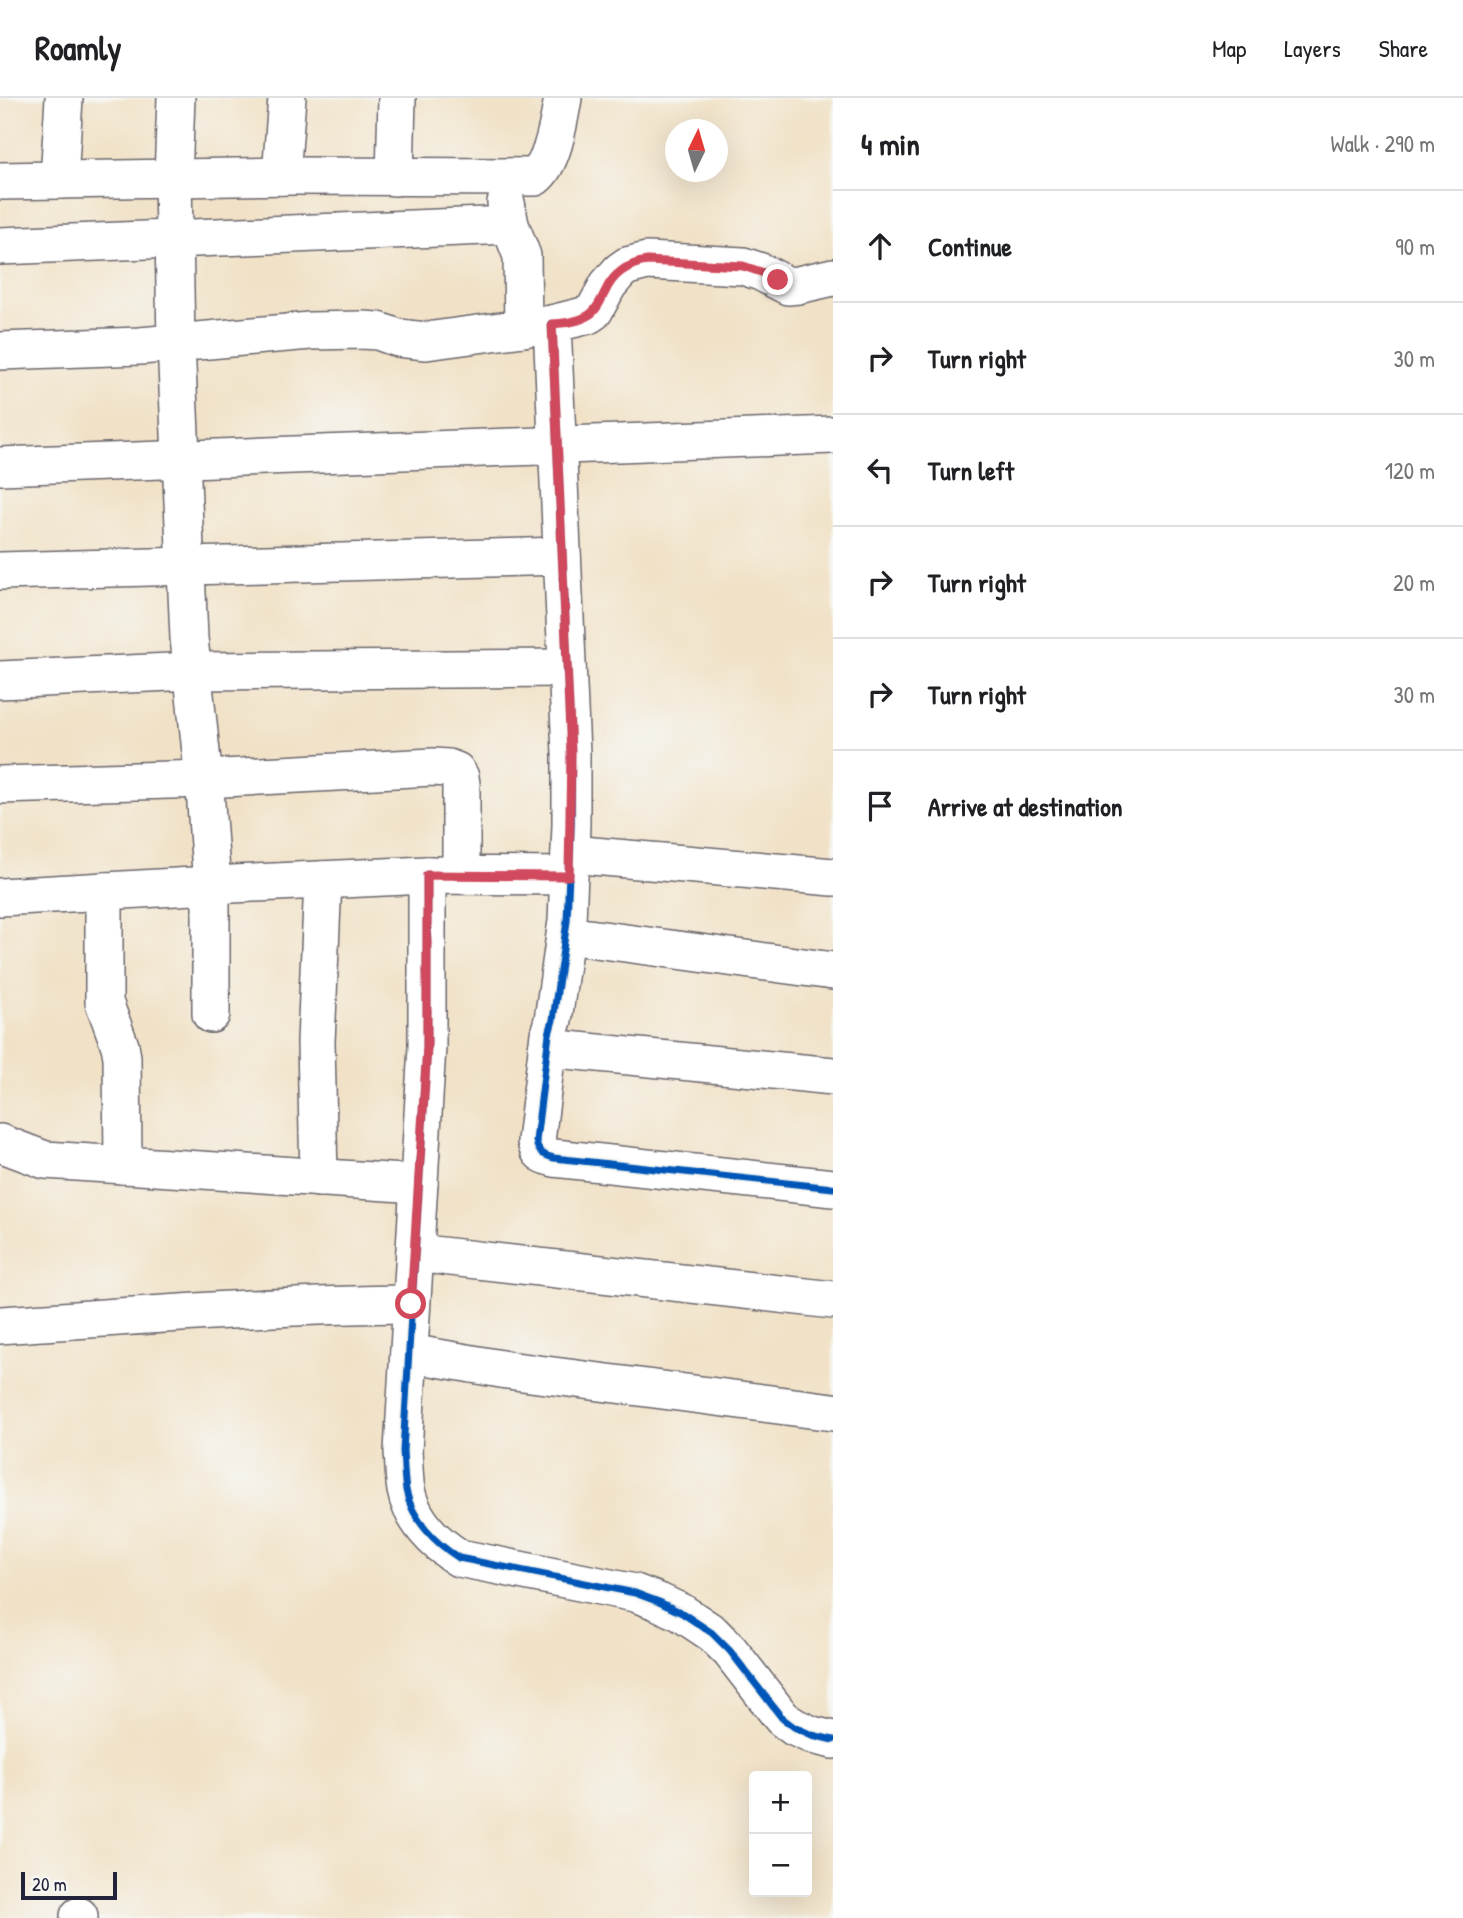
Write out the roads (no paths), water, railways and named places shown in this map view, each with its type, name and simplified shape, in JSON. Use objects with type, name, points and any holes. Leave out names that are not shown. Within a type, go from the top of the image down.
[{"type":"street","points":[[59,180],[64,98]]},
{"type":"street","points":[[176,98],[173,178],[176,343],[189,638],[204,779],[211,884],[211,1014]]},
{"type":"street","points":[[281,176],[287,98]]},
{"type":"street","points":[[394,177],[397,98]]},
{"type":"street","points":[[0,181],[281,176],[535,177],[546,162],[557,129],[563,98]]},
{"type":"street","points":[[504,178],[510,225],[522,257],[537,326],[557,444],[571,753],[566,935],[547,1048],[537,1147],[544,1156],[554,1158],[833,1188]]},
{"type":"street","points":[[0,246],[510,225]]},
{"type":"street","points":[[0,351],[140,346],[310,331],[379,331],[417,341],[537,326],[588,316],[614,278],[627,266],[647,261],[743,266],[793,286],[833,277]]},
{"type":"street","points":[[0,466],[833,435]]},
{"type":"street","points":[[0,570],[562,555]]},
{"type":"street","points":[[0,680],[192,671],[567,668]]},
{"type":"street","points":[[0,785],[204,779],[409,767],[448,768],[456,771],[461,784],[444,875],[427,1047],[402,1451],[406,1492],[414,1513],[429,1534],[445,1550],[459,1558],[635,1593],[671,1608],[712,1633],[782,1718],[812,1735],[833,1740]]},
{"type":"street","points":[[0,897],[211,884],[444,875],[570,865],[833,877]]},
{"type":"street","points":[[319,1178],[316,1042],[323,880]]},
{"type":"street","points":[[104,891],[104,1002],[122,1058],[123,1165]]},
{"type":"street","points":[[566,935],[833,971]]},
{"type":"street","points":[[547,1048],[833,1076]]},
{"type":"street","points":[[0,1143],[45,1160],[419,1184]]},
{"type":"street","points":[[415,1253],[833,1300]]},
{"type":"street","points":[[0,1325],[352,1304],[411,1304]]},
{"type":"street","points":[[409,1353],[508,1370],[833,1412]]}]
